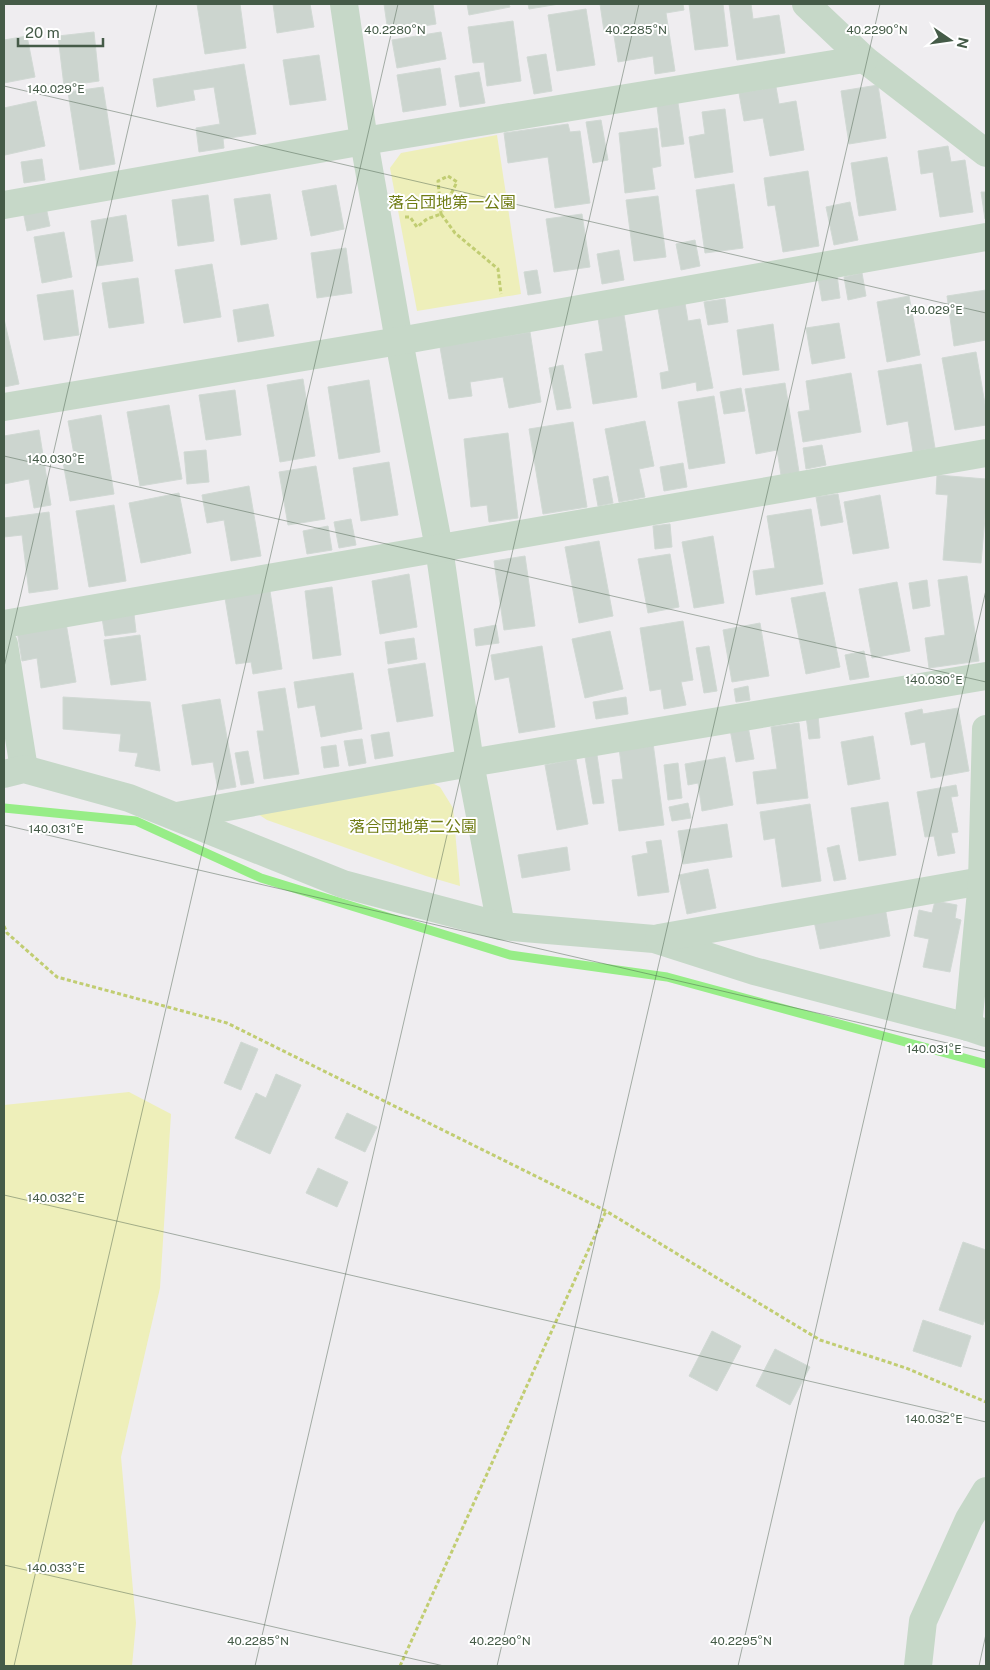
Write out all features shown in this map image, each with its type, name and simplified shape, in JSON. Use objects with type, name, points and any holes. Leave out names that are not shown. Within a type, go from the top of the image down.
[{"type":"street","points":[[344,4],[364,141],[399,341],[439,548],[470,763],[501,926]]},
{"type":"street","points":[[806,4],[864,59],[986,153]]},
{"type":"street","points":[[4,205],[364,141],[864,59]]},
{"type":"street","points":[[4,407],[399,341],[986,237]]},
{"type":"street","points":[[4,624],[986,453]]},
{"type":"street","points":[[4,644],[14,771],[129,798],[343,884],[501,926],[654,939],[754,971],[977,1030],[986,730]]},
{"type":"street","points":[[177,816],[470,763],[986,676]]},
{"type":"street","points":[[654,939],[982,881]]},
{"type":"street","points":[[918,1666],[923,1621],[969,1519],[986,1492]]},
{"type":"path","points":[[400,218],[410,217],[416,227],[427,219],[441,214],[457,182],[448,176],[438,181],[441,214],[455,233],[498,270],[501,297]]},
{"type":"path","points":[[4,926],[7,932],[57,977],[228,1023],[606,1211],[820,1340],[906,1368],[986,1402]]},
{"type":"path","points":[[400,1666],[606,1211]]},
{"type":"green space","name":"落合団地第一公園","points":[[497,135],[521,294],[417,311],[390,168],[401,153]]},
{"type":"green space","name":"落合団地第二公園","points":[[426,780],[440,787],[453,808],[460,886],[426,876],[267,820],[255,812]]},
{"type":"green space","points":[[129,1092],[171,1114],[160,1288],[121,1457],[136,1623],[132,1666],[4,1666],[4,1105]]},
{"type":"building","points":[[197,4],[240,4],[246,48],[205,54]]},
{"type":"building","points":[[273,4],[310,4],[314,27],[277,33]]},
{"type":"building","points":[[384,4],[433,4],[436,24],[388,32]]},
{"type":"building","points":[[467,4],[509,4],[510,7],[469,15]]},
{"type":"building","points":[[528,4],[559,4],[529,9]]},
{"type":"building","points":[[600,4],[683,4],[684,10],[666,13],[675,71],[655,74],[653,56],[618,62],[613,29],[604,31]]},
{"type":"building","points":[[689,4],[723,4],[728,46],[695,50]]},
{"type":"building","points":[[729,4],[751,4],[753,19],[779,15],[785,53],[737,60]]},
{"type":"building","points":[[586,9],[595,65],[557,71],[548,15]]},
{"type":"building","points":[[513,21],[521,81],[487,86],[484,62],[473,63],[468,27]]},
{"type":"building","points":[[94,32],[99,81],[64,86],[58,36]]},
{"type":"building","points":[[441,32],[446,59],[397,68],[392,40]]},
{"type":"building","points":[[27,36],[35,77],[4,83],[4,40]]},
{"type":"building","points":[[546,54],[552,91],[534,94],[527,57]]},
{"type":"building","points":[[319,55],[326,100],[290,105],[283,60]]},
{"type":"building","points":[[244,64],[256,134],[223,139],[224,148],[199,152],[196,128],[220,124],[214,87],[193,90],[195,100],[157,107],[153,79]]},
{"type":"building","points":[[440,68],[446,105],[403,112],[397,75]]},
{"type":"building","points":[[479,72],[485,103],[460,107],[455,76]]},
{"type":"building","points":[[878,85],[886,138],[849,144],[841,91]]},
{"type":"building","points":[[103,87],[115,164],[80,170],[68,92]]},
{"type":"building","points":[[776,87],[779,104],[796,101],[804,150],[770,156],[763,118],[744,121],[739,93]]},
{"type":"building","points":[[36,101],[45,146],[5,155],[4,108]]},
{"type":"building","points":[[678,103],[684,144],[662,147],[657,106]]},
{"type":"building","points":[[725,109],[733,172],[695,178],[689,137],[705,134],[702,112]]},
{"type":"building","points":[[601,120],[608,160],[593,163],[586,122]]},
{"type":"building","points":[[568,124],[570,132],[580,131],[590,203],[555,208],[548,157],[508,163],[504,133]]},
{"type":"building","points":[[657,128],[661,166],[652,168],[655,189],[625,193],[619,133]]},
{"type":"building","points":[[948,146],[951,162],[965,160],[973,212],[940,217],[933,172],[921,174],[918,151]]},
{"type":"building","points":[[887,157],[896,210],[859,216],[851,163]]},
{"type":"building","points":[[42,159],[45,180],[24,183],[21,162]]},
{"type":"building","points":[[808,171],[819,246],[783,252],[775,205],[768,206],[764,178]]},
{"type":"building","points":[[734,184],[743,248],[705,253],[696,190]]},
{"type":"building","points":[[336,185],[344,229],[311,236],[302,191]]},
{"type":"building","points":[[981,192],[986,192],[986,219],[985,219]]},
{"type":"building","points":[[270,194],[277,239],[241,245],[234,199]]},
{"type":"building","points":[[208,195],[214,241],[178,246],[172,200]]},
{"type":"building","points":[[658,196],[666,257],[634,261],[626,200]]},
{"type":"building","points":[[850,202],[858,240],[834,245],[826,207]]},
{"type":"building","points":[[46,207],[50,226],[27,231],[23,211]]},
{"type":"building","points":[[582,214],[590,267],[554,272],[546,219]]},
{"type":"building","points":[[126,215],[133,261],[97,266],[91,221]]},
{"type":"building","points":[[64,232],[72,277],[42,283],[34,237]]},
{"type":"building","points":[[695,240],[700,266],[681,270],[676,244]]},
{"type":"building","points":[[346,248],[352,293],[317,298],[311,253]]},
{"type":"building","points":[[619,250],[624,280],[602,284],[597,254]]},
{"type":"building","points":[[212,264],[221,317],[184,323],[175,270]]},
{"type":"building","points":[[537,270],[541,293],[528,295],[524,272]]},
{"type":"building","points":[[862,273],[866,296],[848,300],[844,277]]},
{"type":"building","points":[[837,275],[840,298],[822,301],[818,278]]},
{"type":"building","points":[[138,278],[144,323],[109,328],[102,283]]},
{"type":"building","points":[[73,290],[79,335],[44,340],[37,295]]},
{"type":"building","points":[[986,290],[986,340],[954,346],[947,296]]},
{"type":"building","points":[[909,296],[920,355],[887,362],[877,302]]},
{"type":"building","points":[[725,299],[728,322],[708,325],[704,302]]},
{"type":"building","points":[[685,303],[688,321],[700,319],[713,388],[697,391],[696,382],[662,389],[660,373],[669,371],[658,308]]},
{"type":"building","points":[[268,304],[274,336],[238,342],[233,310]]},
{"type":"building","points":[[624,315],[637,397],[593,404],[585,354],[603,351],[598,318]]},
{"type":"building","points":[[4,319],[19,384],[4,387]]},
{"type":"building","points":[[839,323],[845,358],[812,364],[806,328]]},
{"type":"building","points":[[773,324],[779,370],[743,375],[737,330]]},
{"type":"building","points":[[530,332],[541,402],[509,408],[503,377],[470,382],[472,396],[449,399],[440,347]]},
{"type":"building","points":[[976,352],[986,410],[986,425],[955,430],[942,358]]},
{"type":"building","points":[[921,364],[935,448],[913,452],[908,421],[887,425],[878,371]]},
{"type":"building","points":[[563,365],[571,408],[557,410],[549,368]]},
{"type":"building","points":[[851,373],[861,432],[803,442],[798,412],[810,410],[806,381]]},
{"type":"building","points":[[303,379],[315,456],[280,462],[267,385]]},
{"type":"building","points":[[369,380],[380,452],[339,459],[328,387]]},
{"type":"building","points":[[785,383],[799,472],[781,475],[777,450],[756,454],[745,389]]},
{"type":"building","points":[[741,388],[745,411],[724,414],[720,392]]},
{"type":"building","points":[[235,390],[241,435],[206,440],[199,395]]},
{"type":"building","points":[[714,396],[725,463],[689,469],[678,402]]},
{"type":"building","points":[[169,405],[182,479],[140,486],[127,412]]},
{"type":"building","points":[[101,415],[114,494],[70,501],[63,462],[75,460],[68,421]]},
{"type":"building","points":[[645,421],[654,466],[639,469],[645,497],[619,502],[605,429]]},
{"type":"building","points":[[573,422],[587,507],[543,514],[529,429]]},
{"type":"building","points":[[39,430],[51,505],[34,508],[29,479],[4,484],[4,436]]},
{"type":"building","points":[[508,433],[518,518],[489,522],[487,505],[471,507],[464,439]]},
{"type":"building","points":[[822,445],[826,465],[806,469],[803,448]]},
{"type":"building","points":[[206,450],[209,482],[187,484],[184,452]]},
{"type":"building","points":[[389,462],[398,515],[361,521],[353,468]]},
{"type":"building","points":[[683,463],[687,487],[664,491],[660,467]]},
{"type":"building","points":[[316,466],[325,519],[288,525],[279,472]]},
{"type":"building","points":[[937,475],[986,479],[986,506],[981,563],[943,560],[948,495],[936,494]]},
{"type":"building","points":[[608,476],[613,503],[598,506],[593,479]]},
{"type":"building","points":[[249,486],[261,556],[231,561],[224,520],[207,523],[202,495]]},
{"type":"building","points":[[179,493],[191,553],[141,563],[129,503]]},
{"type":"building","points":[[838,494],[843,522],[821,526],[816,497]]},
{"type":"building","points":[[880,495],[889,548],[853,554],[844,502]]},
{"type":"building","points":[[114,505],[126,581],[89,587],[76,511]]},
{"type":"building","points":[[811,509],[823,584],[756,595],[753,571],[775,568],[767,516]]},
{"type":"building","points":[[49,512],[58,589],[29,593],[22,535],[4,537],[4,518]]},
{"type":"building","points":[[351,519],[356,545],[339,548],[334,522]]},
{"type":"building","points":[[670,524],[672,547],[655,549],[653,526]]},
{"type":"building","points":[[328,526],[332,550],[307,554],[303,531]]},
{"type":"building","points":[[713,536],[724,603],[694,608],[682,542]]},
{"type":"building","points":[[599,541],[613,616],[579,623],[565,547]]},
{"type":"building","points":[[670,554],[679,607],[648,613],[638,559]]},
{"type":"building","points":[[525,556],[535,626],[504,630],[494,561]]},
{"type":"building","points":[[409,574],[417,627],[380,634],[372,581]]},
{"type":"building","points":[[967,576],[979,661],[929,668],[925,638],[945,635],[938,580]]},
{"type":"building","points":[[927,580],[930,606],[913,609],[909,583]]},
{"type":"building","points":[[897,582],[910,651],[872,658],[859,589]]},
{"type":"building","points":[[332,587],[341,655],[313,659],[305,591]]},
{"type":"building","points":[[270,591],[282,669],[253,674],[251,662],[236,664],[225,598]]},
{"type":"building","points":[[825,592],[840,667],[806,674],[791,598]]},
{"type":"building","points":[[134,614],[136,632],[105,636],[102,618]]},
{"type":"building","points":[[683,621],[693,680],[681,682],[686,705],[664,709],[661,689],[650,691],[640,628]]},
{"type":"building","points":[[66,623],[76,682],[41,688],[37,658],[22,661],[17,631]]},
{"type":"building","points":[[760,623],[769,676],[732,682],[723,630]]},
{"type":"building","points":[[496,625],[499,643],[476,646],[474,629]]},
{"type":"building","points":[[610,631],[623,689],[585,698],[572,639]]},
{"type":"building","points":[[140,635],[146,680],[111,685],[104,640]]},
{"type":"building","points":[[414,638],[417,659],[388,664],[385,642]]},
{"type":"building","points":[[542,646],[555,727],[519,733],[509,677],[495,680],[491,655]]},
{"type":"building","points":[[709,646],[717,691],[704,693],[696,648]]},
{"type":"building","points":[[864,651],[869,677],[850,680],[845,655]]},
{"type":"building","points":[[425,663],[433,716],[397,722],[388,669]]},
{"type":"building","points":[[353,673],[362,729],[321,737],[315,705],[298,708],[294,682]]},
{"type":"building","points":[[748,686],[750,700],[736,702],[734,689]]},
{"type":"building","points":[[285,688],[299,774],[264,779],[257,731],[264,731],[258,692]]},
{"type":"building","points":[[63,697],[150,702],[160,771],[135,766],[138,753],[119,751],[121,734],[63,729]]},
{"type":"building","points":[[626,697],[628,714],[596,719],[593,702]]},
{"type":"building","points":[[220,699],[236,787],[218,790],[213,762],[192,765],[182,705]]},
{"type":"building","points":[[958,708],[969,771],[931,778],[925,742],[911,745],[905,713],[922,709],[923,714]]},
{"type":"building","points":[[818,715],[820,738],[809,739],[806,716]]},
{"type":"building","points":[[799,723],[808,798],[757,804],[753,772],[777,769],[771,727]]},
{"type":"building","points":[[748,726],[754,759],[736,762],[730,729]]},
{"type":"building","points":[[389,732],[393,756],[375,759],[371,735]]},
{"type":"building","points":[[873,736],[880,779],[848,785],[841,742]]},
{"type":"building","points":[[362,739],[366,763],[349,766],[344,741]]},
{"type":"building","points":[[653,743],[664,825],[619,831],[612,780],[623,779],[619,748]]},
{"type":"building","points":[[336,745],[339,766],[324,768],[321,747]]},
{"type":"building","points":[[248,751],[254,783],[241,785],[235,753]]},
{"type":"building","points":[[597,755],[604,803],[593,804],[585,757]]},
{"type":"building","points":[[725,757],[733,805],[702,811],[698,783],[688,785],[685,764]]},
{"type":"building","points":[[576,759],[588,824],[557,830],[545,765]]},
{"type":"building","points":[[678,763],[682,798],[668,800],[664,765]]},
{"type":"building","points":[[956,785],[958,796],[951,797],[958,832],[951,833],[955,853],[938,856],[934,836],[925,837],[917,792]]},
{"type":"building","points":[[888,802],[896,855],[859,861],[851,808]]},
{"type":"building","points":[[688,803],[691,818],[672,821],[669,807]]},
{"type":"building","points":[[810,804],[821,881],[782,887],[775,838],[764,840],[760,812]]},
{"type":"building","points":[[727,824],[732,857],[683,864],[678,831]]},
{"type":"building","points":[[661,840],[669,892],[638,896],[632,856],[648,853],[646,842]]},
{"type":"building","points":[[839,845],[846,879],[834,881],[827,848]]},
{"type":"building","points":[[567,847],[570,870],[522,878],[518,855]]},
{"type":"building","points":[[708,869],[716,908],[687,914],[679,875]]},
{"type":"building","points":[[935,901],[957,905],[955,918],[961,920],[950,972],[923,967],[929,939],[914,936],[919,910],[932,913]]},
{"type":"building","points":[[885,907],[890,936],[820,949],[814,921]]},
{"type":"building","points":[[241,1042],[258,1049],[241,1090],[224,1083]]},
{"type":"building","points":[[276,1074],[301,1085],[270,1154],[235,1138],[256,1093],[266,1098]]},
{"type":"building","points":[[347,1113],[377,1127],[365,1152],[335,1138]]},
{"type":"building","points":[[318,1168],[348,1182],[337,1207],[306,1193]]},
{"type":"building","points":[[963,1242],[986,1250],[986,1316],[983,1325],[939,1310]]},
{"type":"building","points":[[923,1320],[971,1336],[961,1367],[913,1351]]},
{"type":"building","points":[[712,1331],[741,1346],[717,1391],[689,1376]]},
{"type":"building","points":[[775,1349],[810,1367],[790,1405],[756,1386]]},
{"type":"waterway","points":[[4,808],[136,821],[261,878],[510,955],[667,977],[986,1064]]}]
